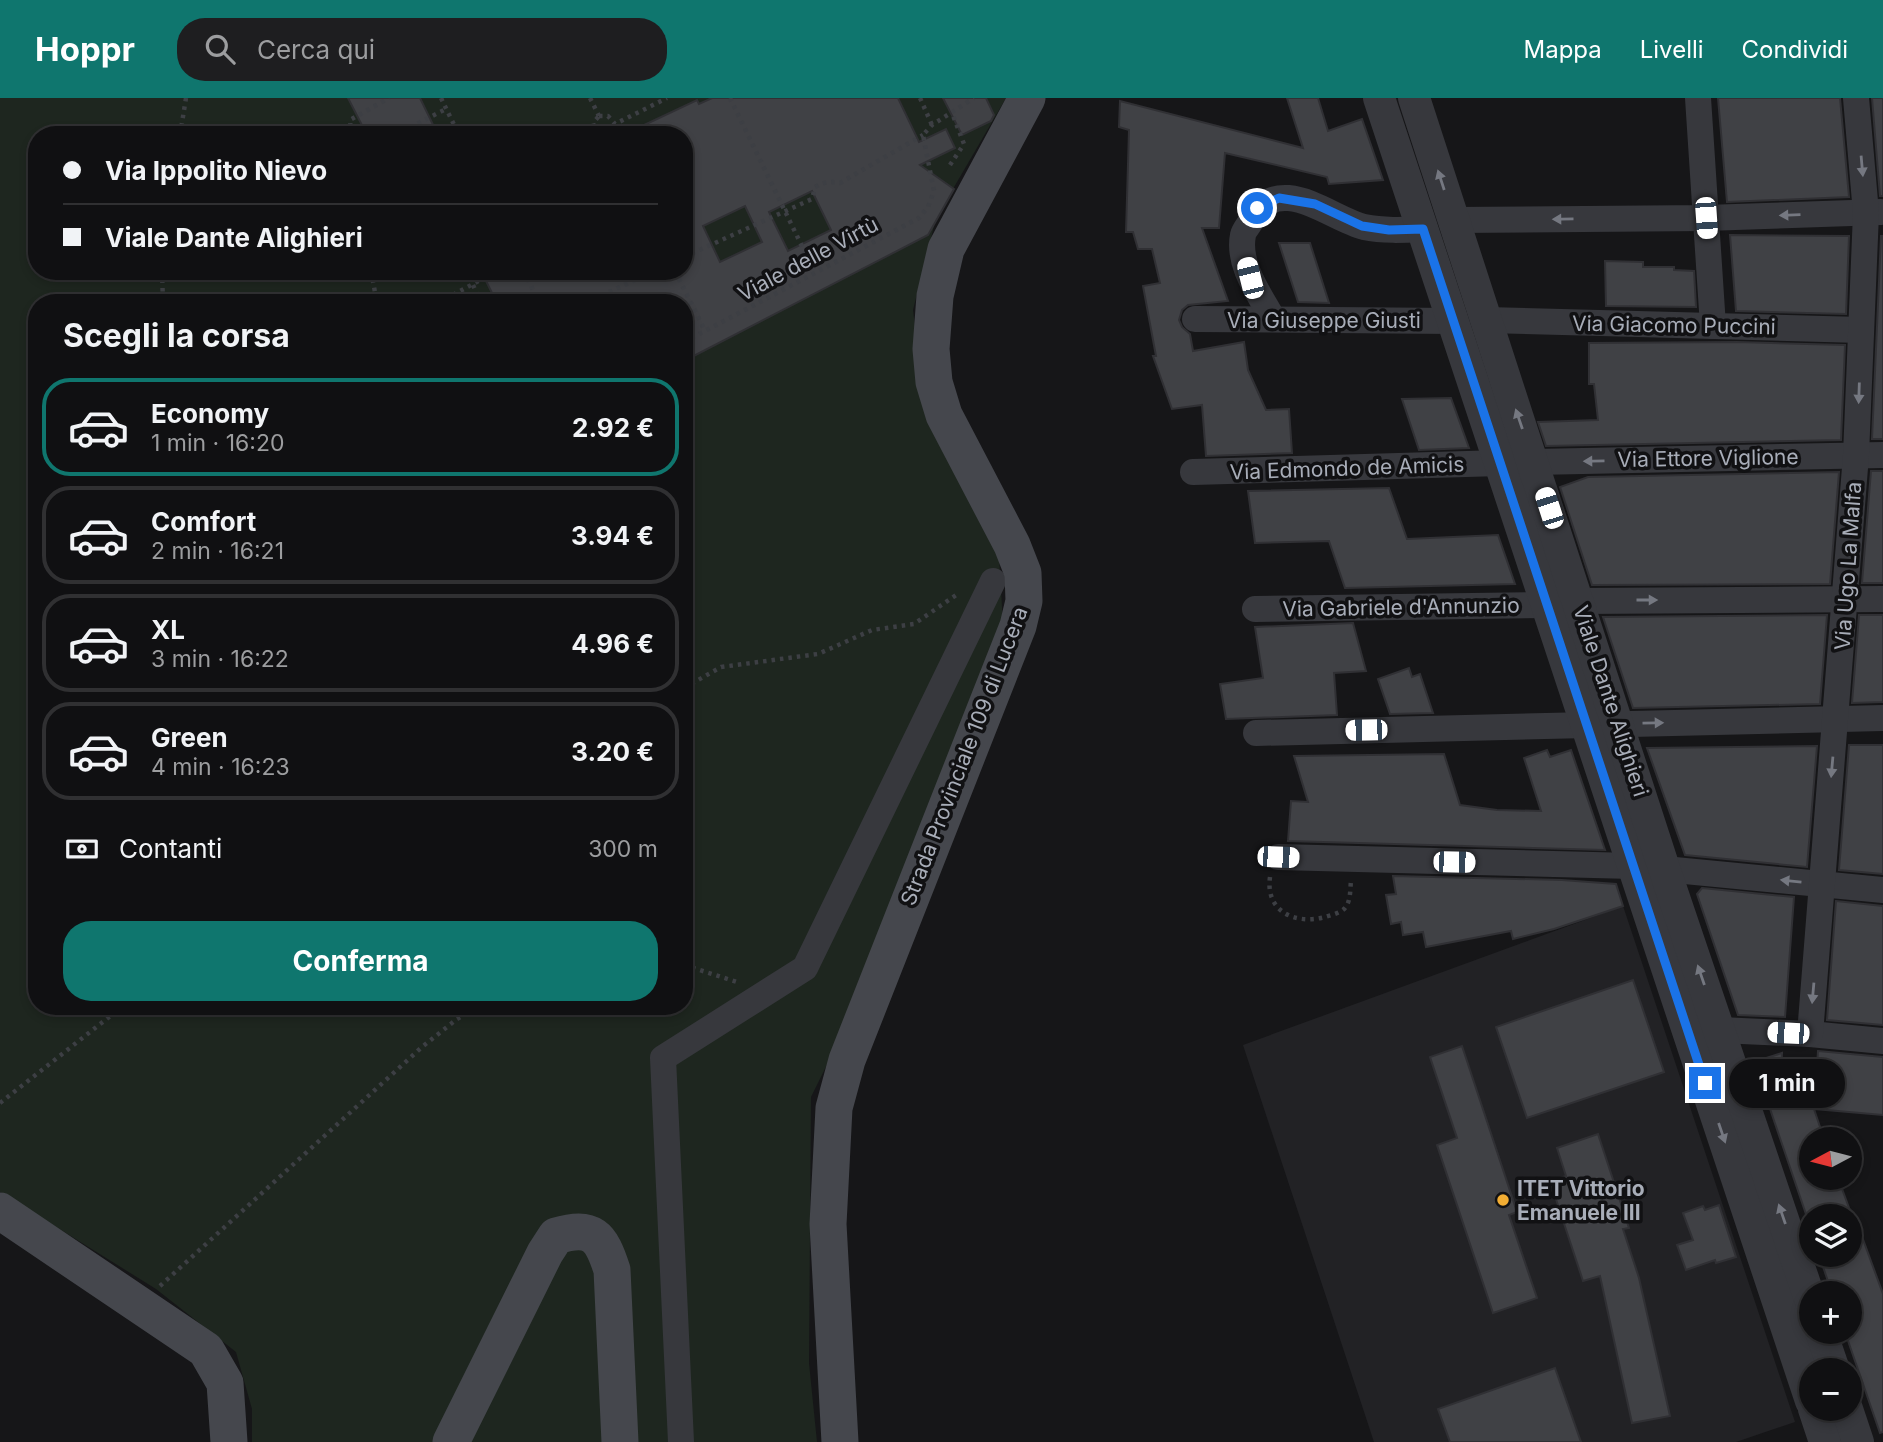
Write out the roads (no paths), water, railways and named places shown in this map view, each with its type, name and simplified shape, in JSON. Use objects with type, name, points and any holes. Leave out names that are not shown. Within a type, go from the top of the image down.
[{"type":"main road","name":"Strada Provinciale 109 di Lucera","points":[[840,1442],[828,1224],[834,1108],[847,1060],[1018,626],[1024,601],[1023,573],[1012,545],[944,415],[934,382],[931,349],[935,296],[946,249],[1027,98]]},
{"type":"main road","points":[[0,1211],[206,1350],[225,1383],[229,1442]]},
{"type":"main road","points":[[451,1442],[545,1253],[556,1236],[575,1230],[591,1233],[604,1246],[612,1270],[620,1442]]},
{"type":"street","name":"Viale Dante Alighieri","points":[[1379,98],[1799,1365]]},
{"type":"street","name":"Viale Dante Alighieri","points":[[1414,98],[1664,868],[1804,1281]]},
{"type":"street","points":[[1698,98],[1713,326]]},
{"type":"street","name":"Via Ugo La Malfa","points":[[1810,1034],[1856,455],[1861,330],[1875,212],[1856,98]]},
{"type":"street","points":[[1273,319],[1250,278],[1244,255],[1243,234],[1257,208],[1279,198],[1315,204],[1362,226],[1389,230],[1423,229]]},
{"type":"street","points":[[1454,220],[1706,218],[1875,212]]},
{"type":"street","name":"Via Giuseppe Giusti","points":[[1195,318],[1454,321]]},
{"type":"street","name":"Via Giacomo Puccini","points":[[1486,320],[1861,330]]},
{"type":"street","name":"Via Ettore Viglione","points":[[1501,463],[1883,455]]},
{"type":"street","name":"Via Edmondo de Amicis","points":[[1193,472],[1501,463]]},
{"type":"street","points":[[681,1442],[663,1058],[805,968],[993,581]]},
{"type":"street","name":"Via Gabriele d'Annunzio","points":[[1255,609],[1547,605],[1579,601],[1883,599]]},
{"type":"street","points":[[1256,733],[1883,719]]},
{"type":"street","points":[[1278,857],[1633,866],[1883,890]]},
{"type":"street","points":[[1720,1030],[1883,1041]]},
{"type":"street","points":[[1818,1421],[1825,1442]]},
{"type":"street","points":[[1851,1421],[1858,1442]]},
{"type":"place","name":"ITET Vittorio Emanuele III","points":[[1503,1200]]}]
